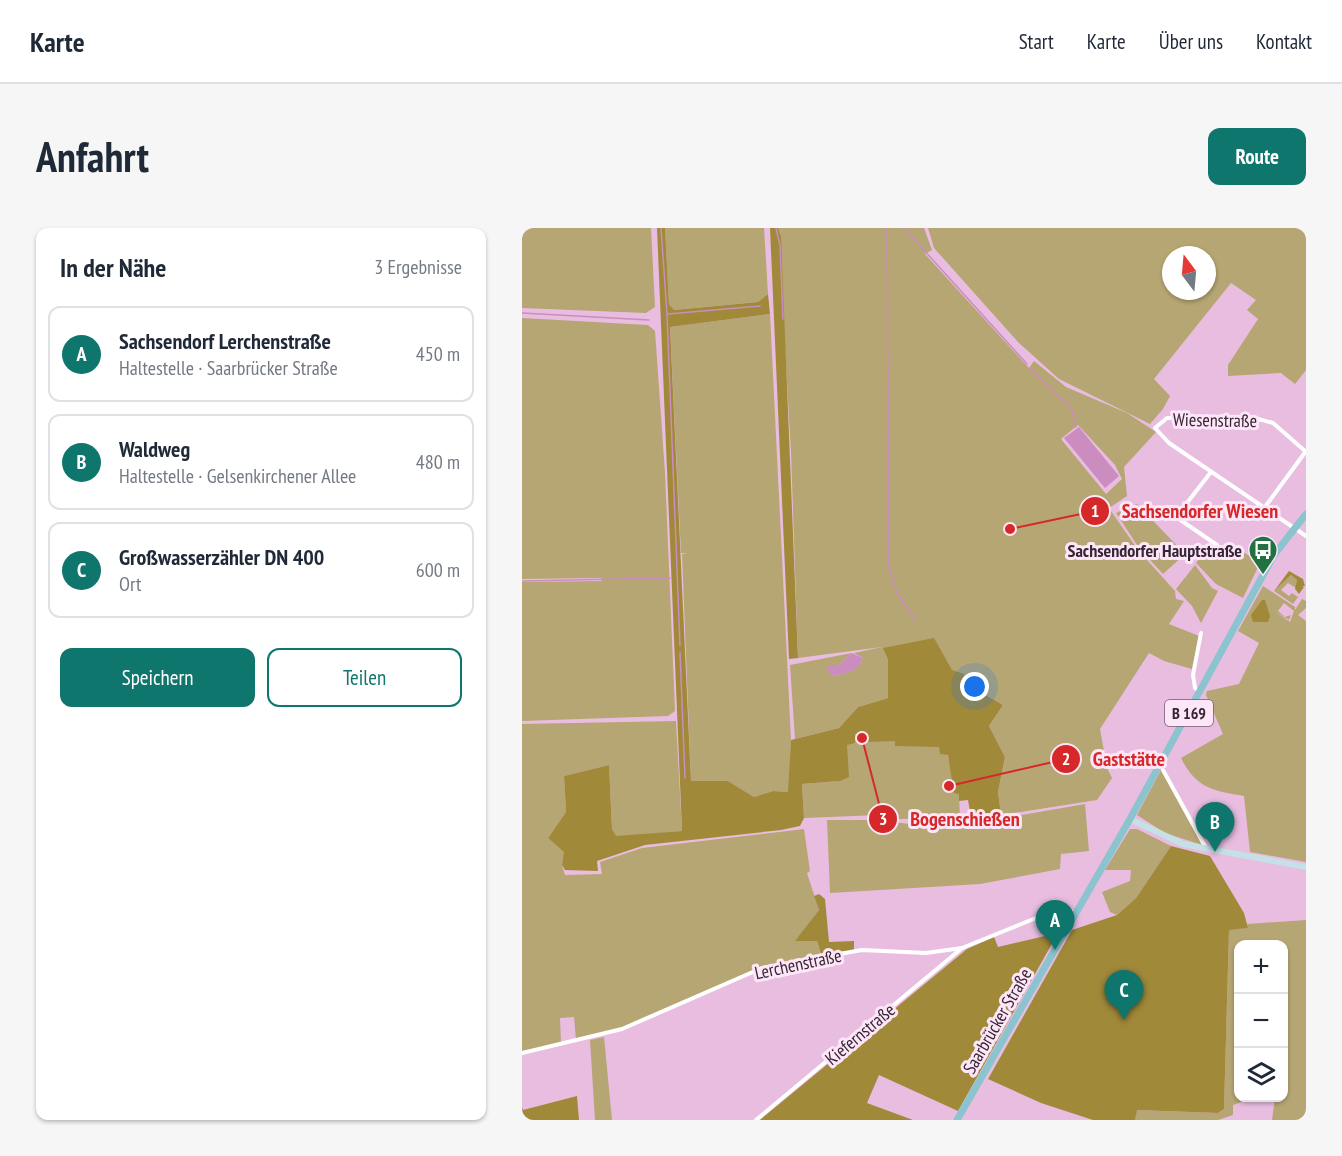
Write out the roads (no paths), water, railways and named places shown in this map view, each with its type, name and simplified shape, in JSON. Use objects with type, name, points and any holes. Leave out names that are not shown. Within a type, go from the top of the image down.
[{"type":"main road","name":"Saarbrücker Straße","points":[[957,1120],[1077,914],[1274,555],[1306,514]]},
{"type":"main road","points":[[1130,819],[1164,836],[1207,850],[1306,867]]},
{"type":"street","name":"Wiesenstraße","points":[[1211,472],[1169,442],[1155,428],[1167,418],[1251,417],[1282,429],[1305,451]]},
{"type":"street","points":[[1265,507],[1305,451]]},
{"type":"street","points":[[1217,545],[1176,517],[1211,472],[1306,536]]},
{"type":"street","points":[[1200,692],[1195,688],[1192,678],[1201,633]]},
{"type":"street","points":[[1163,770],[1207,850]]},
{"type":"street","name":"Lerchenstraße","points":[[522,1053],[622,1029],[762,968],[777,964],[862,950],[926,953],[962,948],[1061,908],[1077,914]]},
{"type":"street","name":"Kiefernstraße","points":[[756,1120],[962,948]]},
{"type":"waterway","points":[[661,228],[667,314],[680,646]]},
{"type":"waterway","points":[[776,228],[780,245],[783,319]]},
{"type":"waterway","points":[[887,228],[889,568],[897,592],[915,621]]},
{"type":"waterway","points":[[904,228],[1027,364]]},
{"type":"waterway","points":[[668,314],[760,306]]},
{"type":"waterway","points":[[522,313],[649,320]]},
{"type":"waterway","points":[[1030,368],[1071,408],[1076,427]]},
{"type":"waterway","points":[[522,581],[670,578]]},
{"type":"waterway","points":[[680,652],[685,778]]},
{"type":"place","name":"Sachsendorfer Wiesen","points":[[1010,529]]},
{"type":"place","name":"Sachsendorfer Hauptstraße","points":[[1263,576]]},
{"type":"place","name":"Bogenschießen","points":[[862,738]]},
{"type":"place","name":"Gaststätte","points":[[949,786]]},
{"type":"place","name":"Waldweg","points":[[1215,852]]},
{"type":"place","name":"Sachsendorf Lerchenstraße","points":[[1055,950]]},
{"type":"place","name":"Großwasserzähler DN 400","points":[[1124,1020]]}]
